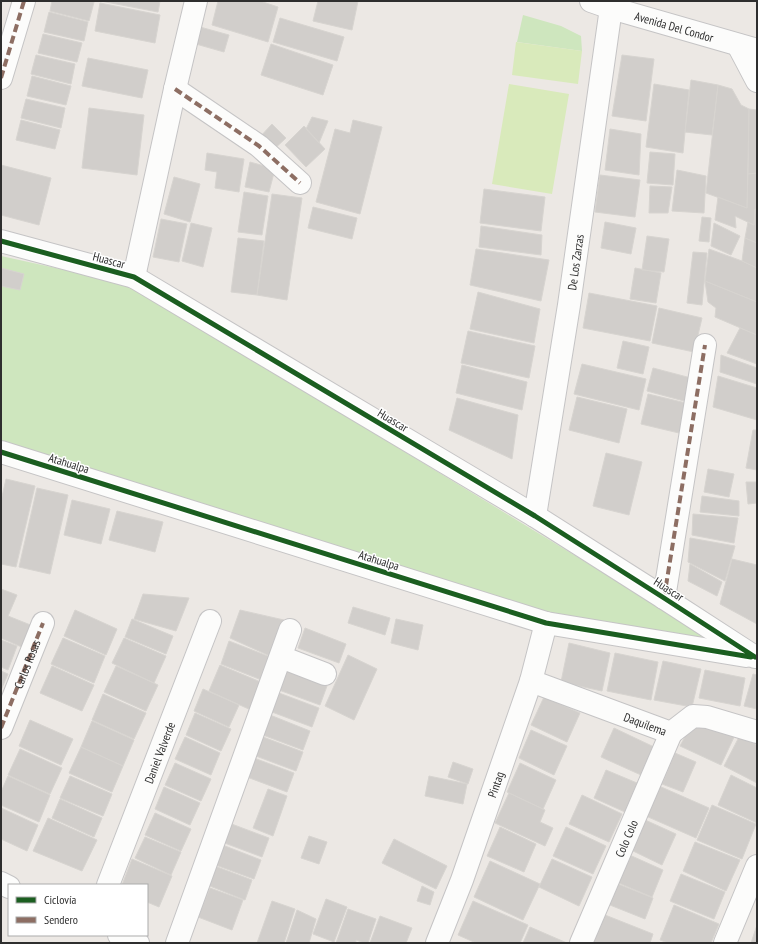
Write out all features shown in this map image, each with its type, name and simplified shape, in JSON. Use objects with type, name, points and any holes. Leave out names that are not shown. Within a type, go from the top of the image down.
[{"type":"street","points":[[1,78],[24,1]]},
{"type":"street","points":[[134,277],[175,89],[196,1]]},
{"type":"street","name":"Avenida Del Condor","points":[[591,1],[747,47]]},
{"type":"street","name":"De Los Zarzas","points":[[535,516],[569,305],[611,8]]},
{"type":"street","points":[[747,47],[757,80]]},
{"type":"street","points":[[175,89],[259,146],[300,183]]},
{"type":"street","name":"Huascar","points":[[1,241],[134,277],[535,516],[756,657]]},
{"type":"street","points":[[664,598],[705,345]]},
{"type":"street","name":"Atahualpa","points":[[1,452],[546,623],[756,657]]},
{"type":"street","name":"Daniel Valverde","points":[[108,884],[210,621]]},
{"type":"street","name":"Carlos Rosas","points":[[1,728],[43,623]]},
{"type":"street","name":"Pintag","points":[[437,943],[462,880],[531,681],[546,623]]},
{"type":"street","points":[[176,943],[290,630]]},
{"type":"street","points":[[281,657],[325,674]]},
{"type":"street","name":"Daquilema","points":[[531,681],[671,733],[692,716],[707,717],[757,732]]},
{"type":"street","name":"Colo Colo","points":[[581,943],[671,733]]},
{"type":"street","points":[[724,943],[757,866]]},
{"type":"street","points":[[121,936],[138,943]]},
{"type":"green space","points":[[523,15],[561,26],[581,36],[582,51],[517,42]]},
{"type":"green space","points":[[516,42],[582,51],[578,84],[512,75]]},
{"type":"green space","points":[[509,84],[569,94],[552,194],[492,184]]},
{"type":"green space","points":[[1,256],[129,284],[699,631],[702,638],[548,615],[1,442]]},
{"type":"building","points":[[52,1],[94,2],[89,21],[50,11]]},
{"type":"building","points":[[101,1],[160,1],[158,12]]},
{"type":"building","points":[[218,1],[260,1],[278,7],[268,42],[212,25]]},
{"type":"building","points":[[318,1],[358,1],[352,30],[313,21]]},
{"type":"building","points":[[100,3],[160,15],[155,43],[95,31]]},
{"type":"building","points":[[49,12],[88,22],[84,41],[44,32]]},
{"type":"building","points":[[280,18],[344,37],[337,61],[273,42]]},
{"type":"building","points":[[200,27],[229,35],[224,52],[196,44]]},
{"type":"building","points":[[43,34],[82,43],[77,62],[38,53]]},
{"type":"building","points":[[271,44],[333,65],[323,95],[261,75]]},
{"type":"building","points":[[36,55],[75,64],[71,84],[31,74]]},
{"type":"building","points":[[622,55],[654,59],[646,121],[612,116]]},
{"type":"building","points":[[88,58],[148,70],[142,98],[82,86]]},
{"type":"building","points":[[32,76],[71,86],[66,105],[27,96]]},
{"type":"building","points":[[691,80],[718,85],[712,135],[685,132]]},
{"type":"building","points":[[654,84],[689,90],[683,153],[646,147]]},
{"type":"building","points":[[718,85],[732,89],[741,105],[749,109],[747,208],[706,193]]},
{"type":"building","points":[[26,99],[65,108],[61,128],[21,118]]},
{"type":"building","points":[[89,108],[144,115],[137,175],[82,168]]},
{"type":"building","points":[[749,109],[757,110],[757,173],[748,174]]},
{"type":"building","points":[[312,117],[328,121],[319,143],[306,129]]},
{"type":"building","points":[[21,120],[60,130],[55,149],[16,140]]},
{"type":"building","points":[[353,120],[382,127],[360,214],[316,202],[335,129],[350,133]]},
{"type":"building","points":[[272,124],[286,138],[271,152],[258,139]]},
{"type":"building","points":[[304,126],[325,149],[306,167],[285,145]]},
{"type":"building","points":[[610,129],[641,134],[639,175],[605,170]]},
{"type":"building","points":[[650,152],[675,154],[673,185],[647,183]]},
{"type":"building","points":[[207,153],[244,159],[239,192],[215,188],[217,172],[205,170]]},
{"type":"building","points":[[250,162],[275,169],[269,192],[245,187]]},
{"type":"building","points":[[1,165],[51,178],[39,225],[1,215]]},
{"type":"building","points":[[677,170],[706,176],[704,213],[672,211]]},
{"type":"building","points":[[757,173],[757,210],[755,209],[754,225],[735,216],[736,228],[715,220],[718,197],[747,208],[748,174]]},
{"type":"building","points":[[600,175],[640,180],[635,217],[595,212]]},
{"type":"building","points":[[174,177],[200,184],[190,222],[164,214]]},
{"type":"building","points":[[650,186],[672,187],[668,213],[649,213]]},
{"type":"building","points":[[484,189],[545,197],[541,231],[480,223]]},
{"type":"building","points":[[244,192],[268,196],[262,235],[238,232]]},
{"type":"building","points":[[272,194],[302,198],[287,300],[257,295]]},
{"type":"building","points":[[313,207],[357,218],[352,239],[308,228]]},
{"type":"building","points":[[755,209],[757,210],[757,243],[745,238],[748,222],[754,225]]},
{"type":"building","points":[[702,217],[711,218],[709,242],[699,241]]},
{"type":"building","points":[[161,219],[187,224],[179,262],[153,257]]},
{"type":"building","points":[[605,222],[636,228],[631,254],[601,248]]},
{"type":"building","points":[[191,223],[212,228],[203,267],[182,261]]},
{"type":"building","points":[[714,223],[740,236],[731,255],[711,246]]},
{"type":"building","points":[[481,226],[542,235],[541,255],[479,247]]},
{"type":"building","points":[[647,236],[669,239],[664,272],[642,270]]},
{"type":"building","points":[[238,238],[264,241],[257,295],[231,292]]},
{"type":"building","points":[[745,238],[757,243],[757,268],[742,261]]},
{"type":"building","points":[[476,249],[549,260],[541,301],[470,285]]},
{"type":"building","points":[[709,249],[757,268],[757,302],[705,281]]},
{"type":"building","points":[[693,252],[707,253],[702,305],[687,303]]},
{"type":"building","points":[[1,268],[24,274],[20,290],[1,286]]},
{"type":"building","points":[[635,268],[661,273],[656,303],[630,299]]},
{"type":"building","points":[[705,281],[757,302],[757,335],[715,317],[716,308],[708,302]]},
{"type":"building","points":[[478,292],[540,309],[534,343],[470,329]]},
{"type":"building","points":[[589,293],[657,306],[650,341],[583,328]]},
{"type":"building","points":[[659,308],[702,318],[694,352],[652,343]]},
{"type":"building","points":[[740,328],[757,335],[757,364],[727,353]]},
{"type":"building","points":[[468,331],[535,346],[529,378],[461,363]]},
{"type":"building","points":[[623,341],[649,347],[643,374],[617,368]]},
{"type":"building","points":[[721,355],[757,368],[757,384],[720,372]]},
{"type":"building","points":[[582,364],[646,379],[639,410],[574,394]]},
{"type":"building","points":[[462,365],[527,382],[522,410],[456,393]]},
{"type":"building","points":[[653,368],[691,378],[684,401],[647,391]]},
{"type":"building","points":[[718,376],[757,388],[757,420],[713,407]]},
{"type":"building","points":[[648,394],[686,403],[679,433],[641,424]]},
{"type":"building","points":[[577,397],[627,409],[619,443],[569,430]]},
{"type":"building","points":[[457,398],[518,415],[512,459],[449,430]]},
{"type":"building","points":[[753,430],[757,430],[757,470],[746,468]]},
{"type":"building","points":[[606,453],[642,462],[629,515],[593,506]]},
{"type":"building","points":[[708,469],[734,474],[729,497],[704,492]]},
{"type":"building","points":[[6,479],[35,486],[16,567],[1,564],[1,501]]},
{"type":"building","points":[[746,482],[757,482],[757,503],[748,504]]},
{"type":"building","points":[[37,488],[68,495],[50,574],[19,567]]},
{"type":"building","points":[[702,496],[739,501],[739,516],[700,512]]},
{"type":"building","points":[[72,500],[110,509],[101,544],[64,535]]},
{"type":"building","points":[[117,511],[163,522],[155,552],[109,540]]},
{"type":"building","points":[[693,514],[738,518],[734,543],[692,535]]},
{"type":"building","points":[[690,538],[735,546],[725,581],[688,562]]},
{"type":"building","points":[[732,559],[757,565],[757,624],[720,604]]},
{"type":"building","points":[[690,564],[722,582],[717,596],[688,581]]},
{"type":"building","points":[[1,589],[17,595],[8,616],[33,626],[24,648],[1,638]]},
{"type":"building","points":[[143,594],[189,598],[176,631],[134,619]]},
{"type":"building","points":[[353,607],[390,618],[385,635],[348,623]]},
{"type":"building","points":[[75,610],[117,629],[106,655],[64,636]]},
{"type":"building","points":[[240,610],[284,620],[272,657],[230,638]]},
{"type":"building","points":[[132,619],[173,636],[166,654],[125,637]]},
{"type":"building","points":[[396,619],[423,625],[418,650],[391,643]]},
{"type":"building","points":[[305,628],[346,644],[339,663],[298,648]]},
{"type":"building","points":[[63,638],[105,656],[94,683],[51,664]]},
{"type":"building","points":[[124,638],[166,656],[154,683],[112,663]]},
{"type":"building","points":[[1,640],[17,646],[8,670],[1,667]]},
{"type":"building","points":[[229,641],[273,658],[264,681],[221,664]]},
{"type":"building","points":[[569,643],[610,653],[602,691],[561,682]]},
{"type":"building","points":[[615,653],[658,662],[651,700],[607,691]]},
{"type":"building","points":[[348,655],[377,669],[354,720],[325,706]]},
{"type":"building","points":[[663,661],[701,669],[692,707],[654,700]]},
{"type":"building","points":[[220,665],[263,683],[251,710],[209,691]]},
{"type":"building","points":[[52,666],[94,685],[82,711],[40,693]]},
{"type":"building","points":[[116,666],[158,685],[146,711],[104,692]]},
{"type":"building","points":[[705,670],[745,678],[740,706],[699,698]]},
{"type":"building","points":[[1,671],[8,674],[1,690]]},
{"type":"building","points":[[286,671],[327,686],[320,705],[279,690]]},
{"type":"building","points":[[753,674],[757,675],[757,709],[744,706]]},
{"type":"building","points":[[203,689],[239,705],[229,727],[194,711]]},
{"type":"building","points":[[279,693],[319,708],[312,727],[272,712]]},
{"type":"building","points":[[103,694],[146,713],[134,739],[92,720]]},
{"type":"building","points":[[544,697],[580,713],[567,742],[531,725]]},
{"type":"building","points":[[195,713],[231,729],[221,751],[186,735]]},
{"type":"building","points":[[270,715],[310,731],[303,750],[263,735]]},
{"type":"building","points":[[30,720],[73,739],[61,765],[19,746]]},
{"type":"building","points":[[694,720],[735,735],[721,765],[680,746]]},
{"type":"building","points":[[92,721],[134,740],[123,766],[81,747]]},
{"type":"building","points":[[614,728],[654,747],[641,775],[601,757]]},
{"type":"building","points":[[531,730],[567,746],[554,775],[519,758]]},
{"type":"building","points":[[185,737],[220,753],[211,775],[175,759]]},
{"type":"building","points":[[263,737],[303,752],[296,771],[256,756]]},
{"type":"building","points":[[739,737],[757,745],[757,783],[724,766]]},
{"type":"building","points":[[81,747],[123,766],[112,792],[69,773]]},
{"type":"building","points":[[20,749],[62,768],[50,794],[8,775]]},
{"type":"building","points":[[675,753],[696,762],[683,792],[662,784]]},
{"type":"building","points":[[254,758],[294,773],[287,792],[247,777]]},
{"type":"building","points":[[453,762],[473,769],[468,784],[448,777]]},
{"type":"building","points":[[175,763],[211,779],[201,801],[165,785]]},
{"type":"building","points":[[520,763],[556,780],[543,809],[507,792]]},
{"type":"building","points":[[606,770],[637,783],[625,812],[594,798]]},
{"type":"building","points":[[731,775],[757,788],[757,823],[718,805]]},
{"type":"building","points":[[8,776],[50,795],[39,822],[1,805],[1,792]]},
{"type":"building","points":[[70,776],[112,794],[103,816],[60,798]]},
{"type":"building","points":[[429,776],[467,784],[463,804],[425,796]]},
{"type":"building","points":[[659,786],[709,808],[696,838],[646,816]]},
{"type":"building","points":[[164,787],[200,803],[190,825],[155,809]]},
{"type":"building","points":[[268,789],[287,796],[273,836],[253,828]]},
{"type":"building","points":[[509,793],[545,810],[540,822],[553,828],[545,846],[495,823]]},
{"type":"building","points":[[582,795],[622,814],[609,842],[569,824]]},
{"type":"building","points":[[60,799],[102,818],[94,837],[52,818]]},
{"type":"building","points":[[712,805],[756,824],[742,859],[697,840]]},
{"type":"building","points":[[1,808],[38,825],[27,851],[1,839]]},
{"type":"building","points":[[155,813],[191,829],[181,851],[145,835]]},
{"type":"building","points":[[48,818],[97,840],[82,871],[33,851]]},
{"type":"building","points":[[643,819],[676,834],[662,865],[629,849]]},
{"type":"building","points":[[229,823],[269,838],[262,857],[222,842]]},
{"type":"building","points":[[500,827],[536,844],[524,872],[487,856]]},
{"type":"building","points":[[566,827],[606,846],[593,874],[553,856]]},
{"type":"building","points":[[309,836],[327,842],[319,864],[301,858]]},
{"type":"building","points":[[145,837],[181,852],[171,875],[135,858]]},
{"type":"building","points":[[394,839],[447,866],[436,889],[382,863]]},
{"type":"building","points":[[695,842],[740,860],[726,891],[683,871]]},
{"type":"building","points":[[220,844],[261,860],[254,879],[213,864]]},
{"type":"building","points":[[625,853],[663,870],[652,897],[614,881]]},
{"type":"building","points":[[132,859],[172,876],[159,907],[148,902],[148,884],[122,884]]},
{"type":"building","points":[[552,859],[592,877],[579,906],[539,887]]},
{"type":"building","points":[[490,861],[540,884],[523,920],[474,897]]},
{"type":"building","points":[[212,865],[252,880],[245,900],[205,884]]},
{"type":"building","points":[[681,874],[725,892],[714,919],[670,901]]},
{"type":"building","points":[[613,882],[653,898],[645,919],[605,903]]},
{"type":"building","points":[[422,886],[434,892],[430,905],[417,901]]},
{"type":"building","points":[[210,888],[243,900],[232,930],[198,917]]},
{"type":"building","points":[[326,899],[347,907],[334,942],[313,934]]},
{"type":"building","points":[[272,901],[295,909],[284,943],[257,943]]},
{"type":"building","points":[[473,901],[528,925],[520,943],[476,943],[458,935]]},
{"type":"building","points":[[674,905],[719,924],[711,943],[668,943],[660,940]]},
{"type":"building","points":[[348,909],[376,919],[368,943],[356,940],[356,943],[336,943]]},
{"type":"building","points":[[297,910],[316,919],[309,943],[286,943]]},
{"type":"building","points":[[600,913],[653,934],[650,943],[588,943]]},
{"type":"building","points":[[380,916],[412,928],[406,943],[370,943]]},
{"type":"building","points":[[757,925],[757,943],[751,943]]},
{"type":"building","points":[[530,927],[567,943],[523,943]]},
{"type":"marked path","points":[[1,78],[24,1]]},
{"type":"marked path","points":[[175,89],[259,146],[300,183]]},
{"type":"marked path","points":[[664,598],[705,345]]},
{"type":"marked path","points":[[1,728],[43,623]]},
{"type":"cycle path","points":[[1,241],[134,277],[535,516],[755,657]]},
{"type":"cycle path","points":[[1,452],[546,623],[751,657]]}]
